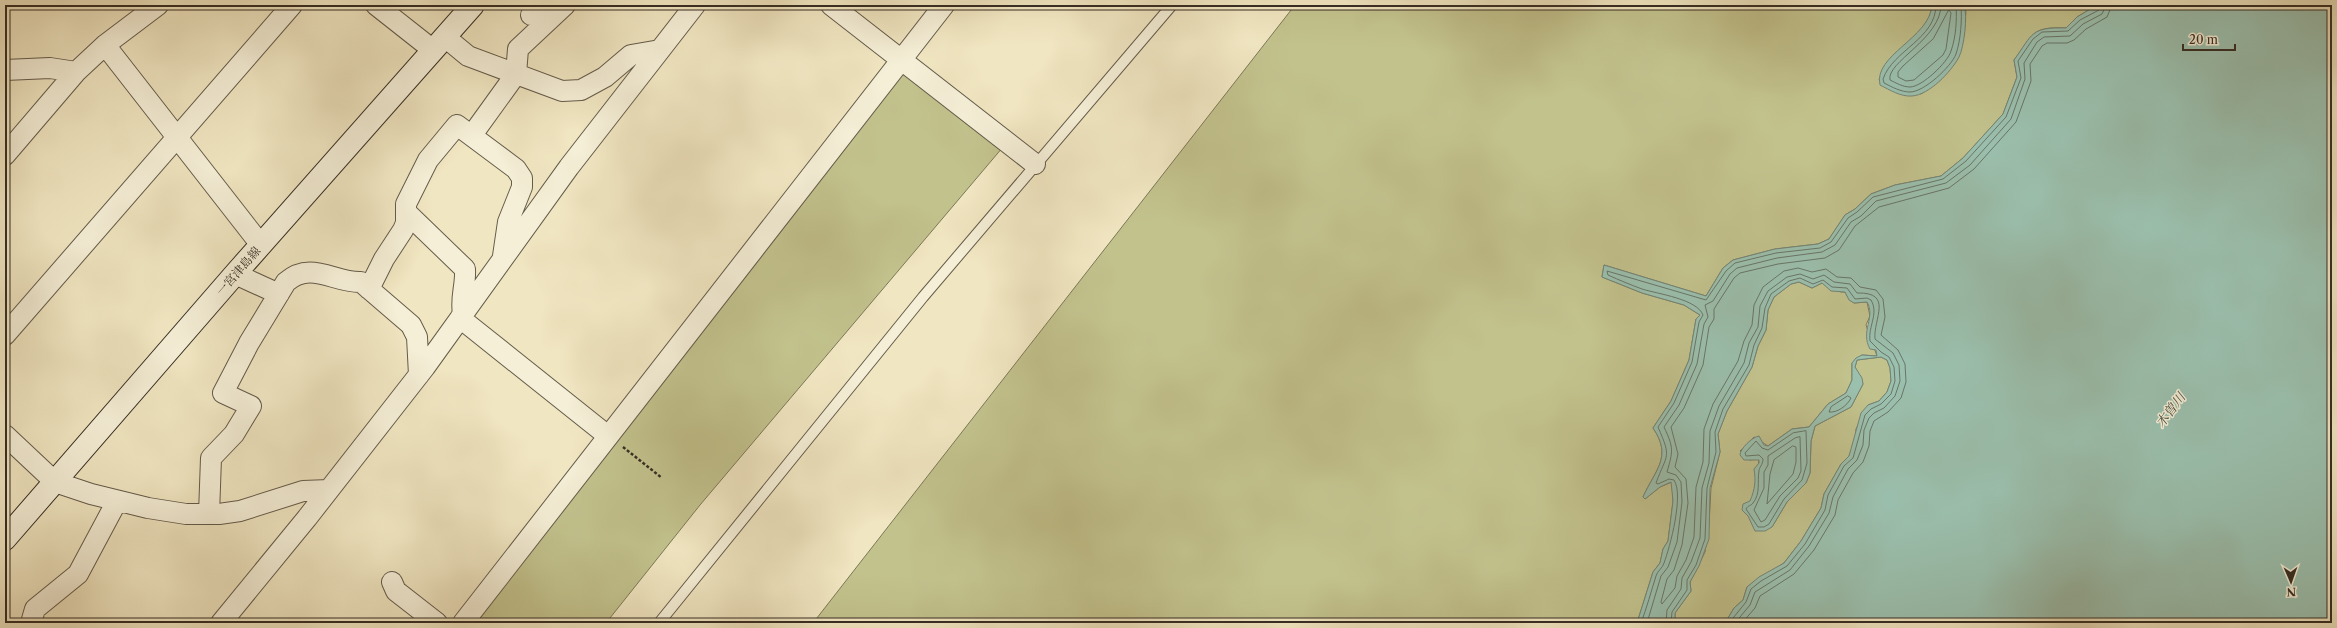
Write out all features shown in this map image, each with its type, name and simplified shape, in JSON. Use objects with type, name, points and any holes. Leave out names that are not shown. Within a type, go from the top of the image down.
[{"type":"main road","name":"一宮津島線","points":[[5,539],[235,274],[473,5]]},
{"type":"street","points":[[5,155],[76,72],[105,45],[158,5]]},
{"type":"street","points":[[5,335],[292,5]]},
{"type":"street","points":[[376,5],[439,44],[562,91],[581,90],[604,77],[631,55],[660,50]]},
{"type":"street","points":[[221,623],[329,490],[419,375],[569,167],[695,5]]},
{"type":"street","points":[[831,5],[1035,164]]},
{"type":"street","points":[[463,623],[944,5]]},
{"type":"street","points":[[472,135],[516,74],[518,49],[548,9]]},
{"type":"street","points":[[105,45],[176,138],[261,245]]},
{"type":"street","points":[[5,70],[50,68],[76,72]]},
{"type":"street","points":[[369,290],[384,259],[403,230],[407,212],[406,204],[428,160],[457,125],[516,169],[522,178],[522,187],[508,222],[502,259]]},
{"type":"street","points":[[407,212],[465,269],[466,282],[460,300],[461,316],[608,436]]},
{"type":"street","points":[[209,514],[211,458],[234,434],[251,406],[223,393],[279,294],[293,276],[305,271],[333,276],[350,283],[361,282],[411,325],[417,337],[419,375]]},
{"type":"street","points":[[235,274],[279,294]]},
{"type":"street","points":[[5,435],[55,482],[117,500],[186,514],[209,514],[240,511],[303,491],[329,490]]},
{"type":"street","points":[[31,623],[36,609],[78,574],[117,500]]},
{"type":"street","points":[[392,582],[396,591],[437,623]]},
{"type":"lane","points":[[659,623],[923,297],[1172,5]]},
{"type":"path","points":[[608,436],[662,478]]},
{"type":"green space","points":[[1295,5],[1932,5],[1930,16],[1924,26],[1891,59],[1879,80],[1921,94],[1943,76],[1956,60],[1964,28],[1966,12],[1964,5],[2097,5],[2077,17],[2066,28],[2046,29],[2039,31],[2030,38],[2014,60],[2017,77],[2003,114],[1963,158],[1941,176],[1895,185],[1871,194],[1855,209],[1845,215],[1829,239],[1818,244],[1775,249],[1733,260],[1723,268],[1706,296],[1604,265],[1602,277],[1642,293],[1684,305],[1700,315],[1696,319],[1689,360],[1671,401],[1653,428],[1662,447],[1662,455],[1657,471],[1643,497],[1645,499],[1660,487],[1672,482],[1673,501],[1668,541],[1663,549],[1660,563],[1653,572],[1637,623],[813,623]]},
{"type":"green space","points":[[903,67],[1003,147],[700,505],[606,623],[469,623]]},
{"type":"green space","points":[[1799,282],[1812,288],[1822,283],[1841,292],[1845,292],[1849,299],[1854,303],[1867,302],[1870,316],[1866,325],[1877,356],[1862,355],[1852,363],[1852,380],[1846,393],[1828,404],[1809,427],[1792,429],[1768,446],[1754,437],[1740,451],[1749,460],[1759,459],[1756,486],[1748,516],[1772,527],[1787,502],[1806,483],[1810,473],[1811,441],[1815,426],[1851,407],[1863,384],[1855,367],[1857,360],[1881,357],[1887,360],[1890,368],[1891,381],[1887,392],[1879,401],[1868,405],[1856,429],[1855,443],[1849,456],[1841,464],[1824,494],[1821,508],[1801,541],[1784,563],[1747,587],[1743,600],[1734,608],[1725,623],[1675,623],[1675,613],[1691,591],[1690,582],[1705,552],[1709,524],[1711,488],[1720,452],[1718,434],[1727,411],[1752,367],[1758,346],[1766,330],[1768,310],[1774,297],[1791,284]]},
{"type":"water","points":[[1932,5],[1964,5],[1966,16],[1964,39],[1959,57],[1951,69],[1939,82],[1919,95],[1908,96],[1896,93],[1880,85],[1880,74],[1885,64],[1922,27],[1929,17]]},
{"type":"water","name":"木曽川","points":[[2097,5],[2332,5],[2332,623],[1725,623],[1734,608],[1743,600],[1747,587],[1759,577],[1784,563],[1801,541],[1821,508],[1824,494],[1841,464],[1849,456],[1861,413],[1868,405],[1879,401],[1887,392],[1891,381],[1890,368],[1887,360],[1881,357],[1857,360],[1855,367],[1862,378],[1863,384],[1851,407],[1815,426],[1811,441],[1810,473],[1806,483],[1787,502],[1772,527],[1765,531],[1755,531],[1748,516],[1742,510],[1743,504],[1750,501],[1752,497],[1755,485],[1754,469],[1759,463],[1759,460],[1744,460],[1740,455],[1744,447],[1750,441],[1759,436],[1764,445],[1768,446],[1792,429],[1809,427],[1828,404],[1846,393],[1852,380],[1852,363],[1856,358],[1862,355],[1877,356],[1876,350],[1870,349],[1867,342],[1867,330],[1870,313],[1867,302],[1854,303],[1849,300],[1845,292],[1831,291],[1822,283],[1812,288],[1799,282],[1791,284],[1774,297],[1768,310],[1766,330],[1758,346],[1752,367],[1727,411],[1718,434],[1720,452],[1710,488],[1709,539],[1699,566],[1690,582],[1691,591],[1675,613],[1675,623],[1637,623],[1653,572],[1660,563],[1663,549],[1668,541],[1673,501],[1671,482],[1660,487],[1645,499],[1643,497],[1657,471],[1662,455],[1662,447],[1659,438],[1653,428],[1671,401],[1689,360],[1696,319],[1700,315],[1684,305],[1642,293],[1602,277],[1604,265],[1706,296],[1723,268],[1733,260],[1775,249],[1818,244],[1829,239],[1845,215],[1855,209],[1871,194],[1895,185],[1941,176],[1963,158],[2003,114],[2017,77],[2014,60],[2029,38],[2045,29],[2066,28],[2077,17]]}]
